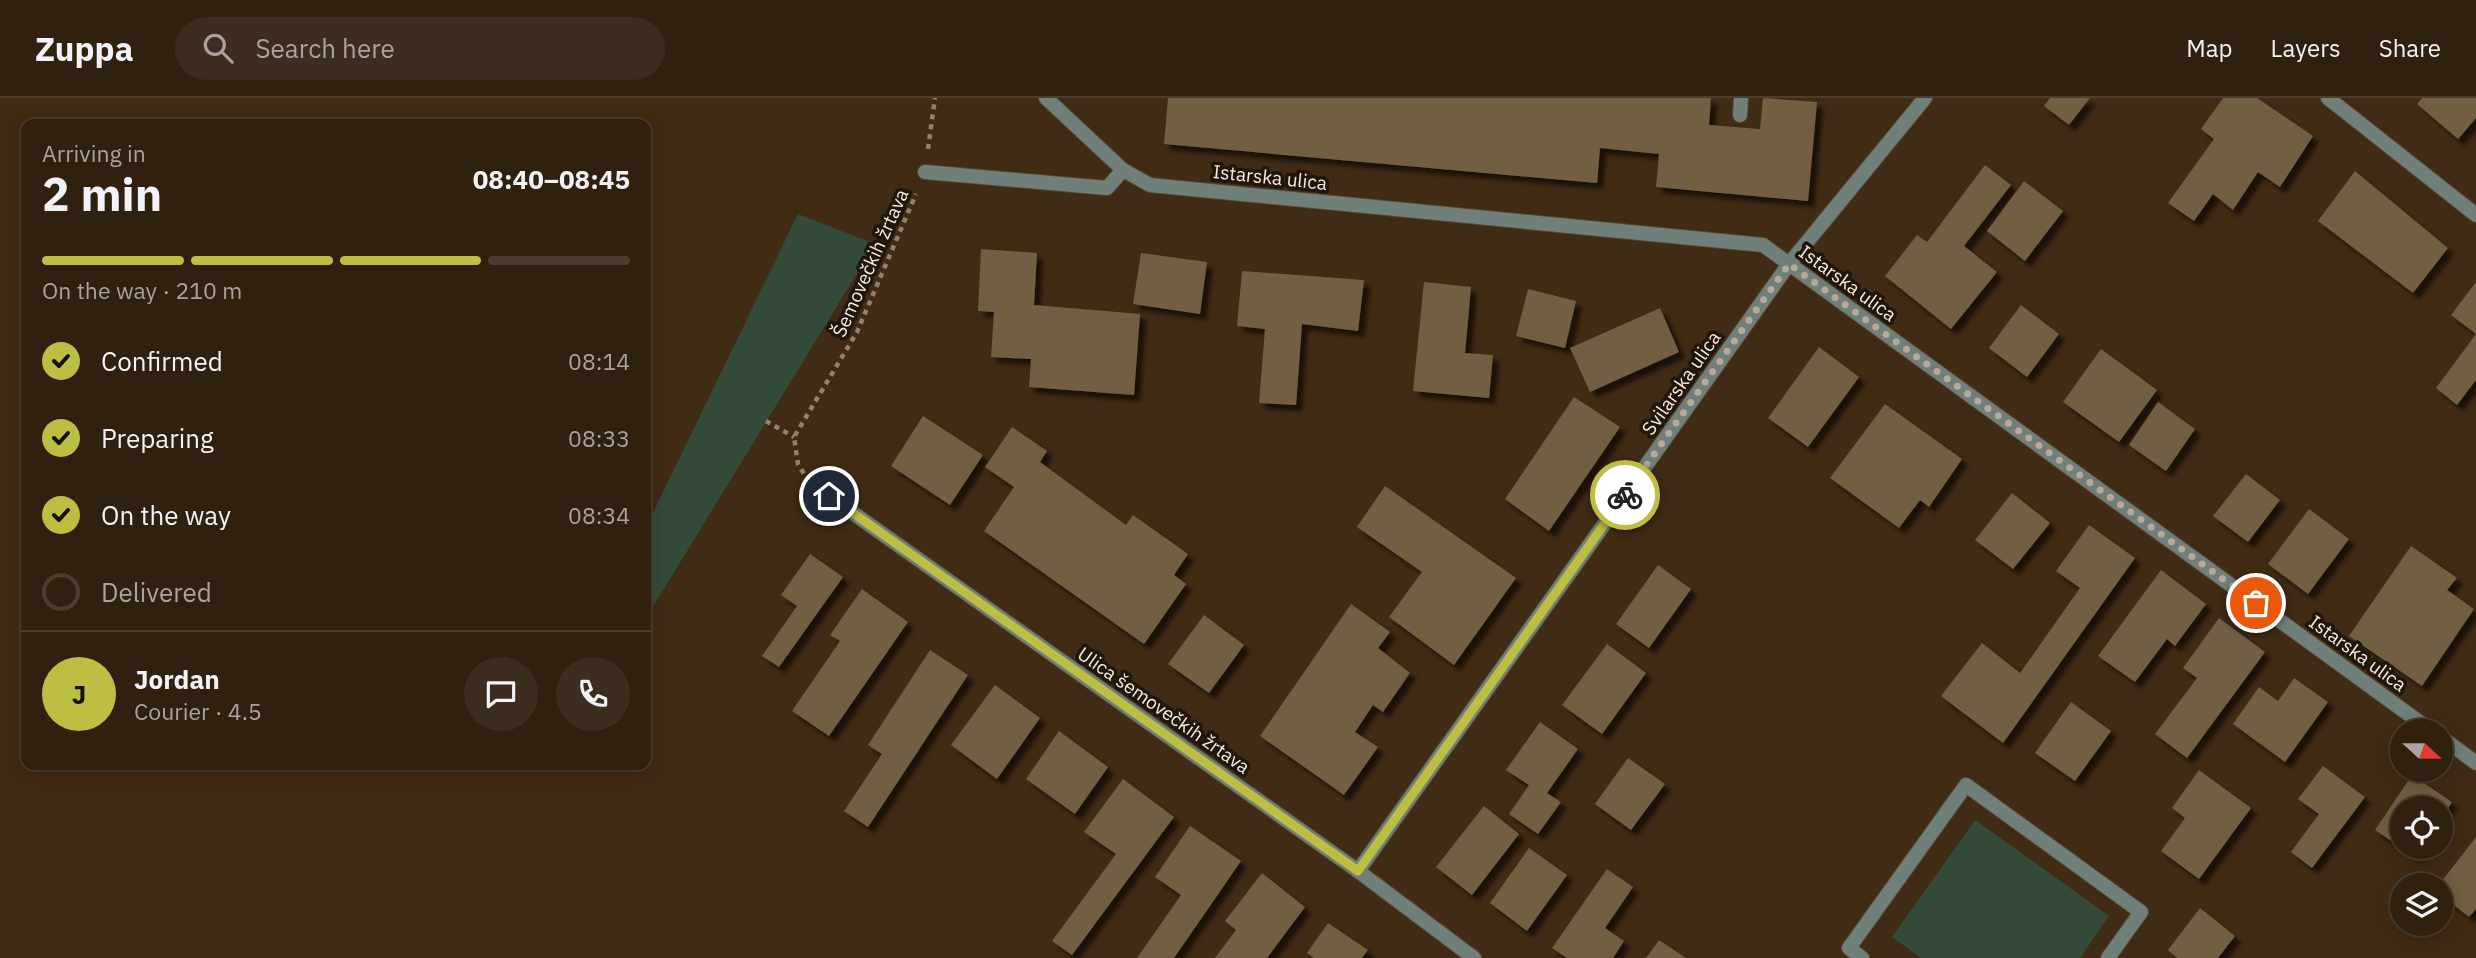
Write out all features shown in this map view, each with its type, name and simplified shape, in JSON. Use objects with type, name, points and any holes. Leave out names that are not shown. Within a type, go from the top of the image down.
[{"type":"street","name":"Istarska ulica","points":[[1046,98],[1123,170],[1150,185],[1763,245],[2415,719]]},
{"type":"street","points":[[1740,115],[1741,98]]},
{"type":"street","name":"Svilarska ulica","points":[[1358,871],[1789,264],[1925,98]]},
{"type":"street","points":[[2328,98],[2476,215]]},
{"type":"street","points":[[925,172],[1107,188],[1123,170]]},
{"type":"street","name":"Ulica šemovečkih žrtava","points":[[829,496],[1358,871],[1474,958]]},
{"type":"street","points":[[2454,746],[2476,762]]},
{"type":"street","points":[[1863,958],[1849,948],[1966,785],[2140,912],[2108,958]]},
{"type":"path","name":"Šemovečkih žrtava","points":[[794,437],[857,332],[925,172],[935,98]]},
{"type":"path","points":[[766,421],[794,437],[799,464],[808,481],[829,496]]},
{"type":"green space","points":[[798,214],[875,244],[651,610],[651,517]]},
{"type":"green space","points":[[1975,820],[2109,916],[2080,958],[1921,958],[1892,937]]},
{"type":"building","points":[[1168,98],[1711,98],[1709,125],[1760,129],[1763,98],[1817,102],[1808,201],[1656,187],[1659,154],[1600,148],[1597,183],[1164,144]]},
{"type":"building","points":[[2050,98],[2090,98],[2069,125],[2044,106]]},
{"type":"building","points":[[2223,98],[2257,98],[2313,136],[2280,187],[2258,172],[2233,210],[2213,194],[2194,221],[2168,203],[2214,139],[2201,129]]},
{"type":"building","points":[[2422,98],[2476,98],[2476,118],[2458,139],[2417,104]]},
{"type":"building","points":[[1985,165],[2011,185],[1964,246],[1997,272],[1951,329],[1885,276],[1917,235],[1927,242]]},
{"type":"building","points":[[2355,171],[2448,248],[2413,293],[2318,221]]},
{"type":"building","points":[[2024,181],[2063,211],[2025,261],[1987,231]]},
{"type":"building","points":[[981,249],[1037,253],[1034,305],[1140,314],[1134,395],[1029,387],[1031,359],[991,357],[994,312],[978,311]]},
{"type":"building","points":[[1141,253],[1207,262],[1200,314],[1133,304]]},
{"type":"building","points":[[1242,271],[1364,280],[1358,331],[1302,324],[1296,405],[1259,403],[1265,329],[1237,326]]},
{"type":"building","points":[[1424,282],[1471,287],[1465,353],[1493,355],[1489,398],[1413,391]]},
{"type":"building","points":[[2476,282],[2476,334],[2451,315]]},
{"type":"building","points":[[1528,289],[1576,301],[1565,348],[1516,336]]},
{"type":"building","points":[[2021,305],[2059,334],[2027,377],[1989,348]]},
{"type":"building","points":[[1660,308],[1679,352],[1590,392],[1570,348]]},
{"type":"building","points":[[2476,334],[2476,380],[2457,405],[2436,388]]},
{"type":"building","points":[[1819,347],[1859,377],[1808,447],[1768,418]]},
{"type":"building","points":[[2101,349],[2157,390],[2119,442],[2063,402]]},
{"type":"building","points":[[1574,397],[1620,427],[1549,531],[1505,499]]},
{"type":"building","points":[[2158,402],[2195,429],[2166,471],[2129,445]]},
{"type":"building","points":[[1885,404],[1962,459],[1929,507],[1920,500],[1899,528],[1830,478]]},
{"type":"building","points":[[923,416],[983,455],[950,505],[891,466]]},
{"type":"building","points":[[1012,427],[1047,451],[1040,462],[1126,525],[1133,515],[1188,554],[1174,575],[1186,584],[1144,644],[984,531],[1014,487],[985,467]]},
{"type":"building","points":[[2246,474],[2280,500],[2248,542],[2213,516]]},
{"type":"building","points":[[1385,486],[1516,578],[1454,665],[1389,617],[1422,572],[1357,527]]},
{"type":"building","points":[[2012,493],[2050,523],[2013,569],[1975,540]]},
{"type":"building","points":[[2309,509],[2349,539],[2308,594],[2268,564]]},
{"type":"building","points":[[2089,525],[2135,558],[2003,743],[1941,696],[1982,643],[2020,673],[2080,588],[2056,571]]},
{"type":"building","points":[[2411,546],[2457,578],[2447,590],[2474,609],[2422,686],[2349,636]]},
{"type":"building","points":[[810,554],[843,577],[779,667],[762,656],[797,606],[781,595]]},
{"type":"building","points":[[1658,565],[1691,589],[1649,648],[1616,624]]},
{"type":"building","points":[[2161,570],[2206,604],[2175,646],[2167,639],[2135,682],[2098,656]]},
{"type":"building","points":[[862,589],[908,622],[829,736],[792,711],[840,641],[830,635]]},
{"type":"building","points":[[1351,604],[1390,632],[1378,648],[1410,673],[1383,712],[1373,705],[1355,732],[1378,747],[1344,795],[1260,736]]},
{"type":"building","points":[[1204,615],[1244,645],[1209,693],[1168,664]]},
{"type":"building","points":[[2219,618],[2265,652],[2187,758],[2155,734],[2197,678],[2183,668]]},
{"type":"building","points":[[1607,644],[1646,673],[1602,734],[1562,705]]},
{"type":"building","points":[[930,650],[968,675],[868,827],[844,811],[882,754],[868,745]]},
{"type":"building","points":[[2294,678],[2328,702],[2285,762],[2233,724],[2259,687],[2278,701]]},
{"type":"building","points":[[995,685],[1040,718],[997,779],[951,745]]},
{"type":"building","points":[[2071,702],[2111,731],[2075,781],[2035,753]]},
{"type":"building","points":[[1540,722],[1578,749],[1547,793],[1561,802],[1538,834],[1509,814],[1529,785],[1506,770]]},
{"type":"building","points":[[1059,731],[1108,767],[1075,814],[1026,779]]},
{"type":"building","points":[[1628,758],[1665,784],[1631,830],[1595,804]]},
{"type":"building","points":[[2323,766],[2365,797],[2312,868],[2291,852],[2319,814],[2298,799]]},
{"type":"building","points":[[2199,770],[2251,808],[2199,879],[2161,851],[2185,818],[2172,808]]},
{"type":"building","points":[[1123,779],[1174,817],[1072,955],[1052,941],[1116,854],[1084,832]]},
{"type":"building","points":[[2407,782],[2422,782],[2443,796],[2398,796]]},
{"type":"building","points":[[1484,806],[1519,834],[1472,895],[1436,867]]},
{"type":"building","points":[[2390,808],[2390,840],[2375,830]]},
{"type":"building","points":[[1190,826],[1241,861],[1174,958],[1137,958],[1181,895],[1155,877]]},
{"type":"building","points":[[2476,837],[2476,909],[2469,917],[2453,904],[2453,873],[2448,873]]},
{"type":"building","points":[[1529,848],[1567,875],[1527,931],[1490,903]]},
{"type":"building","points":[[1607,869],[1633,887],[1605,928],[1624,941],[1613,958],[1567,958],[1552,948]]},
{"type":"building","points":[[1262,873],[1305,907],[1267,958],[1215,958],[1236,930],[1225,921]]},
{"type":"building","points":[[2200,908],[2235,936],[2218,958],[2177,958],[2168,950]]},
{"type":"building","points":[[1328,923],[1368,950],[1362,958],[1314,958],[1307,953]]},
{"type":"building","points":[[1659,940],[1686,958],[1646,958]]},
{"type":"way so far","points":[[1625,495],[1789,264],[2256,603]]},
{"type":"route","points":[[829,496],[1358,871],[1625,495]]}]
